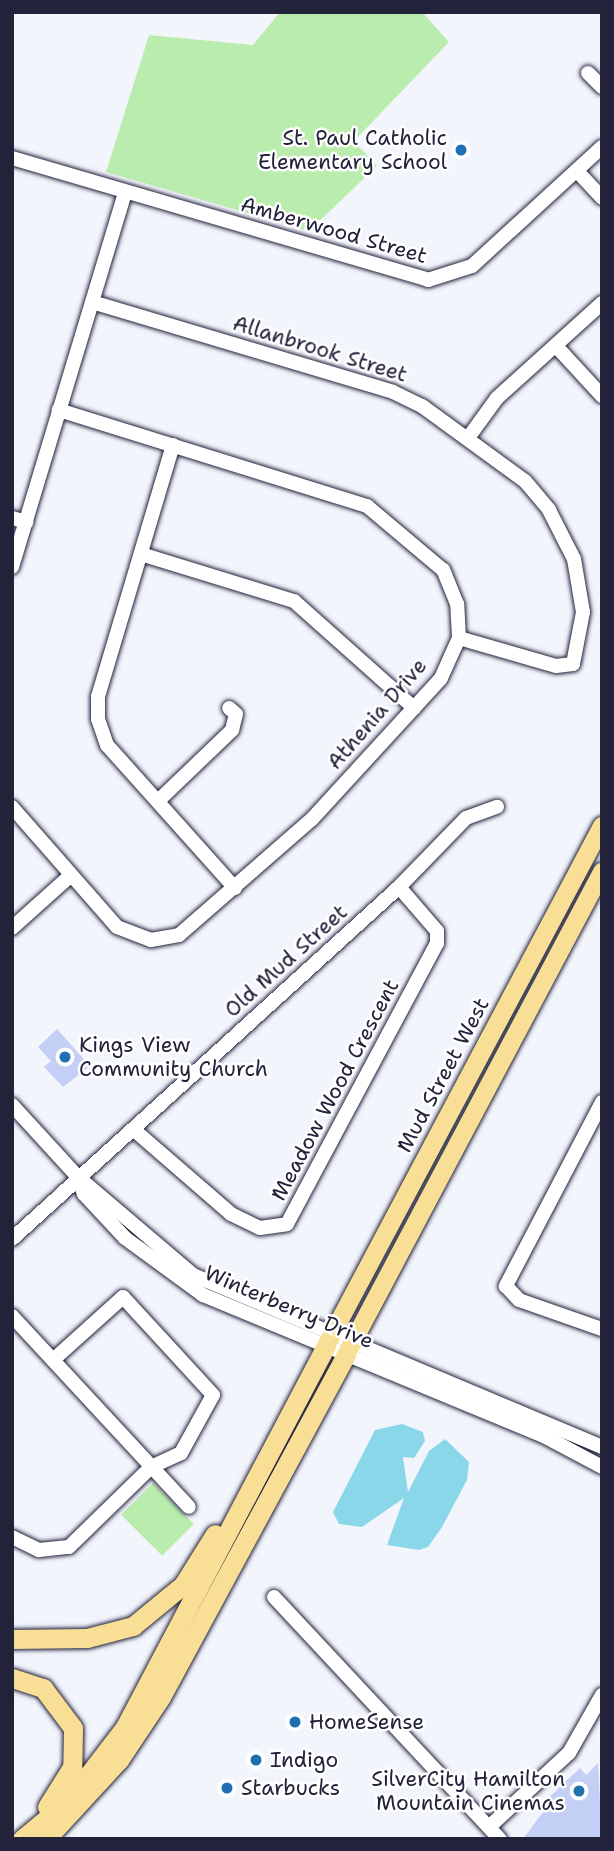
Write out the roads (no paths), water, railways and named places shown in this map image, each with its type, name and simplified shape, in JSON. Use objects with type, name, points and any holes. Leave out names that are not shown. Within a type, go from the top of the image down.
[{"type":"highway","points":[[22,1839],[69,1800],[125,1727],[328,1341]]},
{"type":"highway","points":[[46,1839],[119,1760],[161,1698],[349,1349]]},
{"type":"highway","points":[[12,1639],[113,1634],[165,1603],[199,1561],[292,1411]]},
{"type":"highway","points":[[12,1678],[55,1699],[75,1744],[67,1781],[22,1839]]},
{"type":"main road","name":"Mud Street West","points":[[328,1341],[602,826]]},
{"type":"main road","points":[[349,1349],[602,872]]},
{"type":"street","points":[[587,73],[602,87]]},
{"type":"street","name":"Amberwood Street","points":[[12,158],[428,279],[472,266],[602,147]]},
{"type":"street","points":[[576,171],[602,198]]},
{"type":"street","points":[[12,568],[19,520],[59,410],[125,192]]},
{"type":"street","name":"Allanbrook Street","points":[[92,302],[393,392],[468,438],[525,481],[562,532],[574,559],[583,612],[573,664],[556,666],[459,638]]},
{"type":"street","points":[[468,438],[497,398],[602,303]]},
{"type":"street","points":[[556,346],[602,396]]},
{"type":"street","name":"Athenia Drive","points":[[12,807],[117,927],[150,940],[179,935],[312,818],[441,678],[459,638],[457,604],[443,570],[367,506],[59,410]]},
{"type":"street","points":[[173,445],[97,714],[107,746],[235,888]]},
{"type":"street","points":[[141,554],[294,601],[414,708]]},
{"type":"street","points":[[158,801],[232,730],[236,714],[229,708]]},
{"type":"street","name":"Old Mud Street","points":[[12,1239],[399,887],[466,818],[497,807]]},
{"type":"street","points":[[12,928],[71,876]]},
{"type":"street","name":"Meadow Wood Crescent","points":[[133,1129],[231,1214],[260,1228],[287,1224],[437,943],[437,930],[399,887]]},
{"type":"street","points":[[602,1102],[506,1286],[519,1300],[602,1329]]},
{"type":"street","name":"Winterberry Drive","points":[[12,1105],[78,1177],[84,1194],[125,1238],[182,1282],[349,1349],[487,1395],[602,1447]]},
{"type":"street","points":[[12,1537],[39,1550],[69,1548],[151,1467],[181,1453],[213,1395],[123,1297],[53,1360]]},
{"type":"street","points":[[12,1316],[189,1507]]},
{"type":"street","name":"Winterberry Drive","points":[[349,1349],[544,1436],[602,1467]]},
{"type":"street","points":[[274,1597],[500,1839]]},
{"type":"street","points":[[489,1827],[569,1753],[602,1695]]},
{"type":"water","points":[[402,1424],[423,1432],[425,1441],[414,1458],[403,1457],[408,1492],[429,1451],[445,1439],[469,1462],[467,1480],[442,1527],[428,1547],[419,1550],[387,1545],[404,1498],[362,1527],[339,1524],[333,1512],[375,1430]]},
{"type":"place","name":"St. Paul Catholic Elementary School","points":[[461,150]]},
{"type":"place","name":"Kings View Community Church","points":[[65,1057]]},
{"type":"place","name":"HomeSense","points":[[295,1722]]},
{"type":"place","name":"Indigo","points":[[256,1760]]},
{"type":"place","name":"Starbucks","points":[[227,1788]]},
{"type":"place","name":"SilverCity Hamilton Mountain Cinemas","points":[[579,1791]]}]
